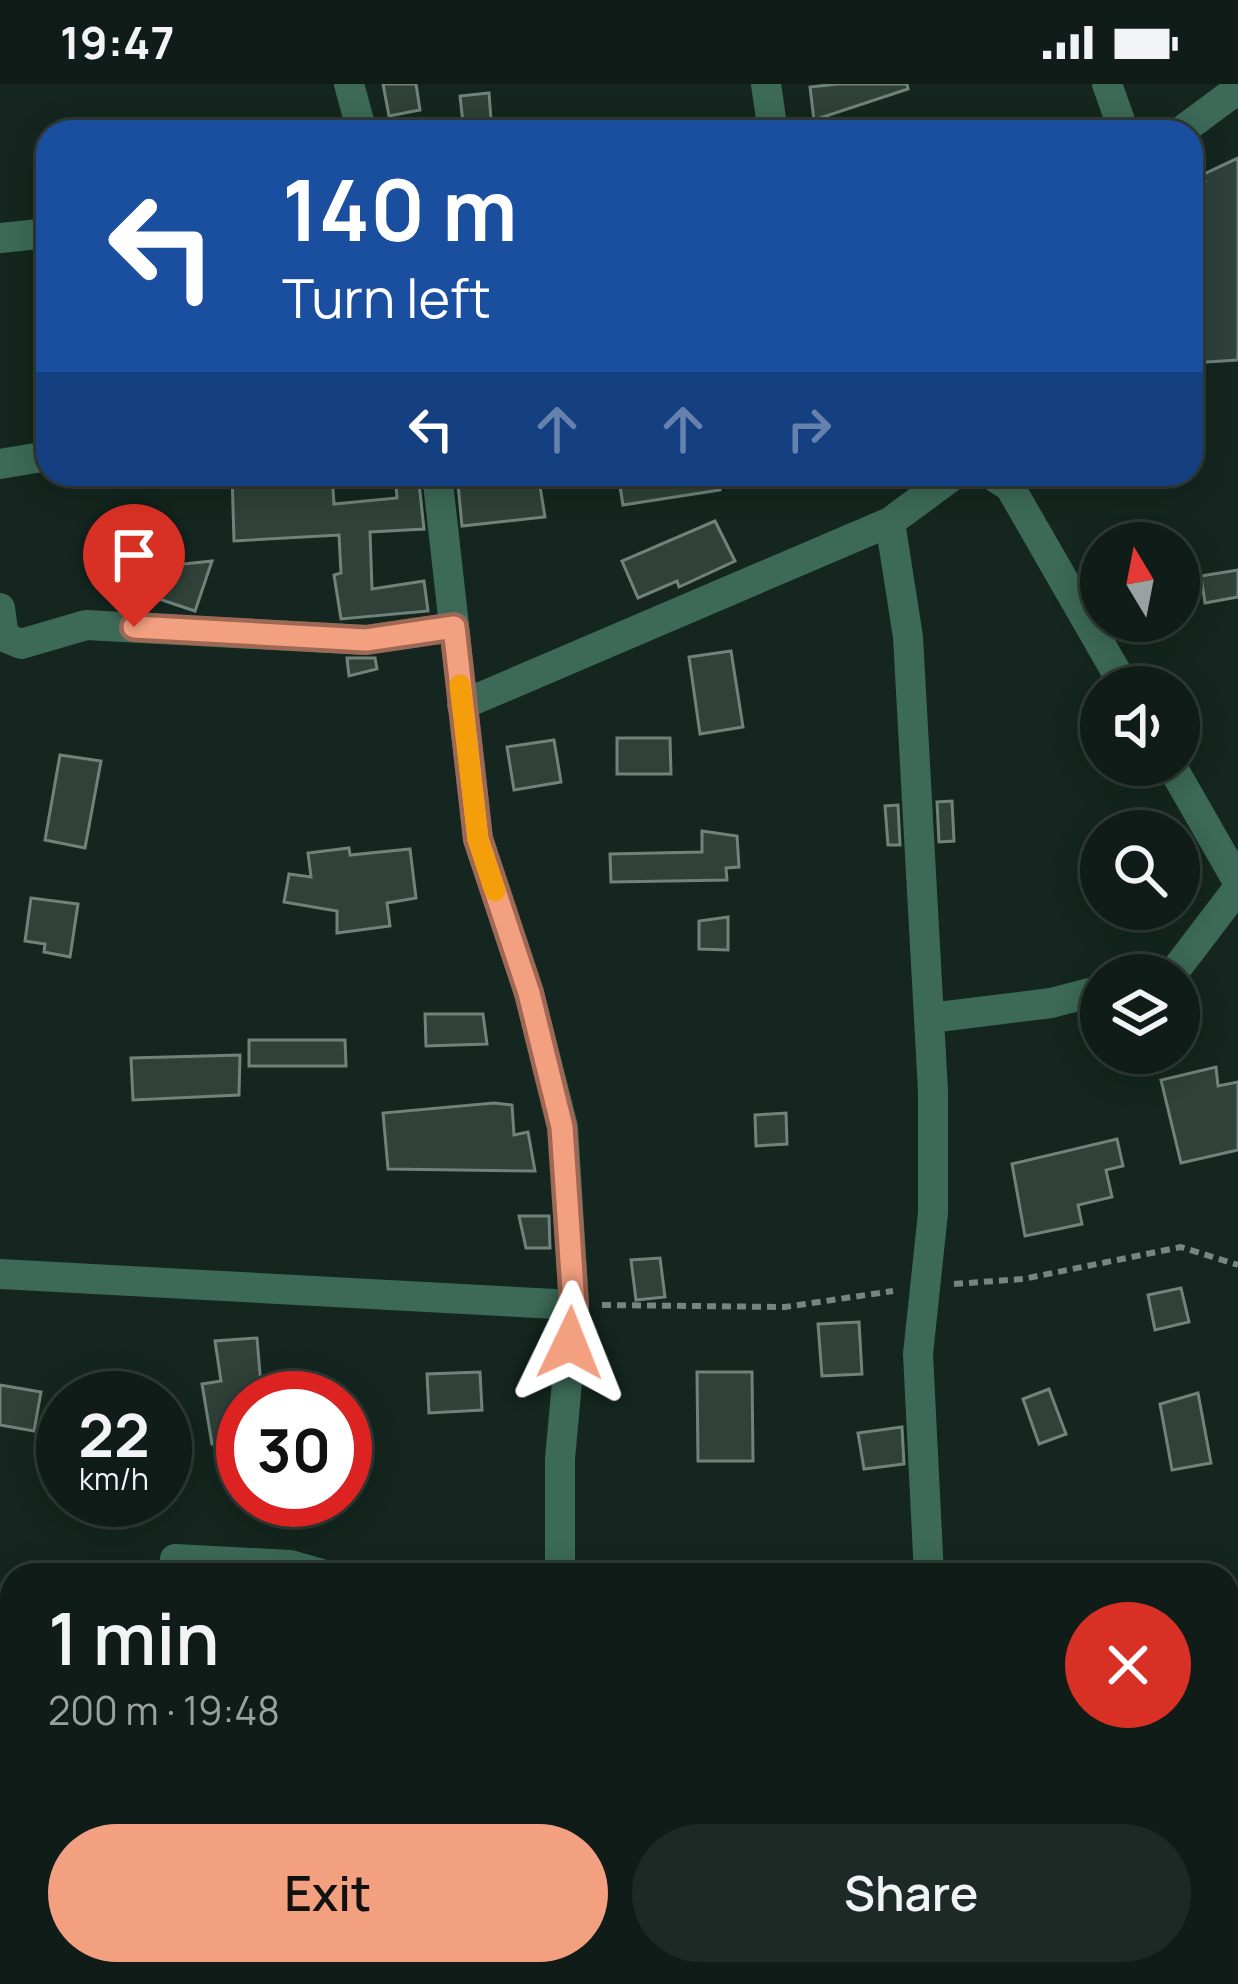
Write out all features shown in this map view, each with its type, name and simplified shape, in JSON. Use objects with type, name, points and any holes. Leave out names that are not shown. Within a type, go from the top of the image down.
[{"type":"street","points":[[349,84],[359,120]]},
{"type":"street","points":[[766,84],[771,120]]},
{"type":"street","points":[[1107,84],[1120,120]]},
{"type":"street","points":[[1196,120],[1238,89]]},
{"type":"street","points":[[0,238],[36,234]]},
{"type":"street","points":[[0,464],[36,458]]},
{"type":"street","points":[[438,486],[478,839],[529,993],[562,1127],[574,1305],[560,1459],[560,1563]]},
{"type":"street","points":[[462,705],[890,522],[939,486]]},
{"type":"street","points":[[1008,486],[1114,666]]},
{"type":"street","points":[[890,522],[908,637],[930,1018],[933,1213],[918,1396],[928,1563]]},
{"type":"street","points":[[0,608],[4,637],[21,644],[86,626],[366,640],[454,627]]},
{"type":"street","points":[[1184,786],[1235,872],[1184,954]]},
{"type":"street","points":[[930,1018],[1080,995]]},
{"type":"street","points":[[0,1274],[574,1305]]},
{"type":"street","points":[[175,1559],[252,1563]]},
{"type":"building","points":[[383,84],[416,84],[420,110],[389,116]]},
{"type":"building","points":[[907,84],[908,89],[814,120],[810,87]]},
{"type":"building","points":[[489,93],[491,120],[463,120],[460,96]]},
{"type":"building","points":[[1238,158],[1238,360],[1203,362],[1203,175]]},
{"type":"building","points":[[232,486],[333,486],[334,504],[397,498],[396,486],[419,486],[424,529],[370,532],[372,589],[424,581],[428,611],[341,619],[334,575],[341,573],[339,535],[234,541]]},
{"type":"building","points":[[458,486],[540,486],[545,517],[462,526]]},
{"type":"building","points":[[620,486],[720,486],[720,490],[623,505]]},
{"type":"building","points":[[715,521],[735,561],[679,587],[677,581],[638,598],[622,561]]},
{"type":"building","points":[[118,523],[167,528],[153,569],[113,565]]},
{"type":"building","points":[[212,561],[195,611],[147,595],[156,567]]},
{"type":"building","points":[[1238,570],[1238,597],[1205,603],[1201,576]]},
{"type":"building","points":[[731,651],[743,727],[700,734],[689,657]]},
{"type":"building","points":[[347,658],[375,658],[377,669],[349,676]]},
{"type":"building","points":[[617,738],[670,738],[671,774],[617,774]]},
{"type":"building","points":[[554,740],[561,782],[514,790],[507,747]]},
{"type":"building","points":[[60,755],[101,761],[85,848],[45,840]]},
{"type":"building","points":[[952,801],[954,841],[939,842],[937,802]]},
{"type":"building","points":[[898,805],[900,845],[888,845],[885,806]]},
{"type":"building","points":[[702,831],[737,836],[739,867],[726,868],[727,880],[611,882],[610,854],[702,852]]},
{"type":"building","points":[[349,848],[350,855],[410,849],[416,898],[387,903],[390,926],[337,933],[337,911],[284,902],[289,874],[311,877],[308,853]]},
{"type":"building","points":[[31,898],[78,904],[70,957],[44,952],[45,944],[25,941]]},
{"type":"building","points":[[728,917],[728,950],[699,949],[699,921]]},
{"type":"building","points":[[425,1014],[483,1014],[487,1044],[426,1046]]},
{"type":"building","points":[[249,1040],[345,1040],[346,1066],[249,1066]]},
{"type":"building","points":[[240,1055],[239,1095],[133,1100],[131,1058]]},
{"type":"building","points":[[1216,1067],[1218,1086],[1238,1082],[1238,1150],[1181,1163],[1161,1080]]},
{"type":"building","points":[[512,1105],[514,1135],[528,1132],[535,1171],[388,1169],[383,1113]]},
{"type":"building","points":[[786,1113],[787,1144],[756,1146],[755,1115]]},
{"type":"building","points":[[1117,1139],[1123,1166],[1106,1170],[1112,1197],[1078,1205],[1082,1224],[1025,1236],[1012,1164]]},
{"type":"building","points":[[519,1216],[549,1216],[550,1248],[526,1248]]},
{"type":"building","points":[[660,1258],[665,1297],[636,1300],[631,1260]]},
{"type":"building","points":[[1181,1288],[1189,1322],[1155,1330],[1148,1295]]},
{"type":"building","points":[[859,1322],[862,1374],[822,1376],[818,1324]]},
{"type":"building","points":[[257,1338],[260,1371],[220,1371],[215,1341]]},
{"type":"building","points":[[480,1372],[482,1410],[429,1413],[427,1374]]},
{"type":"building","points":[[697,1372],[752,1372],[753,1461],[698,1461]]},
{"type":"building","points":[[216,1382],[216,1443],[212,1444],[202,1384]]},
{"type":"building","points":[[0,1385],[36,1391],[34,1431],[0,1425]]},
{"type":"building","points":[[1049,1389],[1066,1434],[1039,1444],[1023,1399]]},
{"type":"building","points":[[1198,1393],[1211,1463],[1172,1470],[1160,1404]]},
{"type":"building","points":[[902,1427],[904,1464],[864,1469],[858,1433]]},
{"type":"slow traffic","points":[[460,685],[478,839],[495,891]]},
{"type":"route","points":[[134,627],[366,640],[454,627],[478,839],[529,993],[562,1127],[574,1305],[570,1343]]}]
